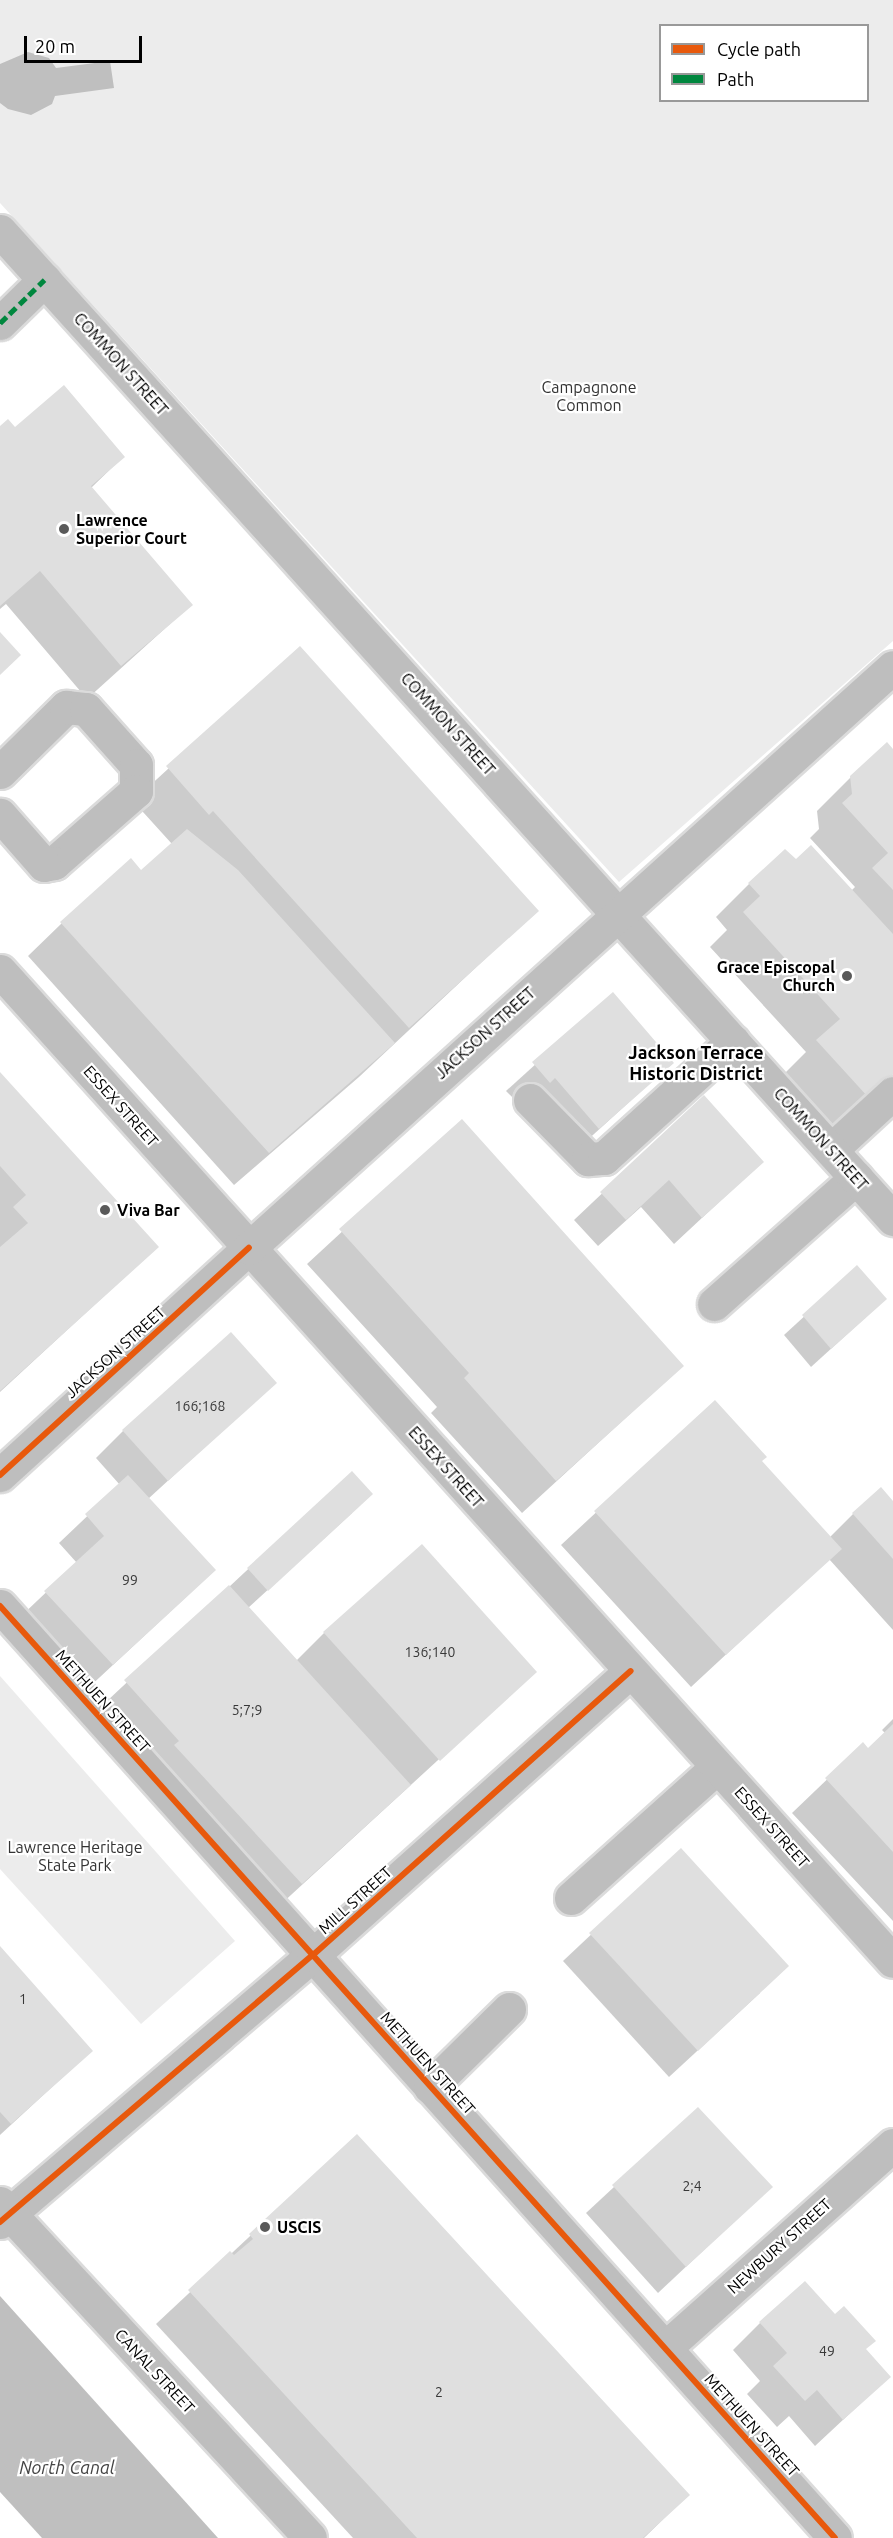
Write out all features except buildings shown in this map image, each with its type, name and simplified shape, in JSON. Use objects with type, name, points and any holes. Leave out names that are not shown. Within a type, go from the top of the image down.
[{"type":"main road","name":"COMMON STREET","points":[[0,231],[893,1219]]},
{"type":"main road","points":[[0,323],[44,280]]},
{"type":"main road","name":"JACKSON STREET","points":[[0,1475],[618,914],[893,668]]},
{"type":"main road","points":[[0,772],[66,708],[86,709],[136,765],[136,791],[54,863],[44,864],[0,815]]},
{"type":"main road","name":"ESSEX STREET","points":[[0,971],[893,1961]]},
{"type":"main road","points":[[530,1100],[588,1159],[604,1158],[733,1041]]},
{"type":"main road","points":[[831,1150],[893,1093]]},
{"type":"main road","points":[[714,1304],[856,1178]]},
{"type":"main road","name":"METHUEN STREET","points":[[0,1606],[835,2538]]},
{"type":"main road","name":"MILL STREET","points":[[3,2212],[313,1955],[631,1671]]},
{"type":"main road","points":[[571,1898],[717,1767]]},
{"type":"main road","points":[[430,2086],[510,2009]]},
{"type":"main road","name":"NEWBURY STREET","points":[[665,2348],[893,2145]]},
{"type":"main road","name":"CANAL STREET","points":[[3,2212],[310,2538]]},
{"type":"green space","name":"Campagnone Common","points":[[0,0],[893,0],[893,641],[619,882],[0,203]]},
{"type":"green space","name":"Lawrence Heritage State Park","points":[[0,1676],[235,1941],[141,2024],[0,1869]]},
{"type":"water","points":[[28,52],[49,58],[56,68],[110,61],[114,88],[55,96],[52,104],[31,115],[8,109],[0,103],[0,64]]},
{"type":"water","name":"North Canal","points":[[0,2296],[218,2538],[42,2538],[0,2492]]},
{"type":"marked path","points":[[0,323],[44,280]]},
{"type":"cycle path","points":[[0,1475],[249,1248]]},
{"type":"cycle path","points":[[0,1606],[835,2538]]},
{"type":"cycle path","points":[[0,2222],[313,1955],[631,1671]]},
{"type":"place","name":"Lawrence Superior Court","points":[[64,529]]},
{"type":"place","name":"Grace Episcopal Church","points":[[847,976]]},
{"type":"place","name":"Viva Bar","points":[[105,1210]]},
{"type":"place","name":"USCIS","points":[[265,2227]]},
{"type":"district","name":"Jackson Terrace Historic District","points":[[696,1063]]}]
